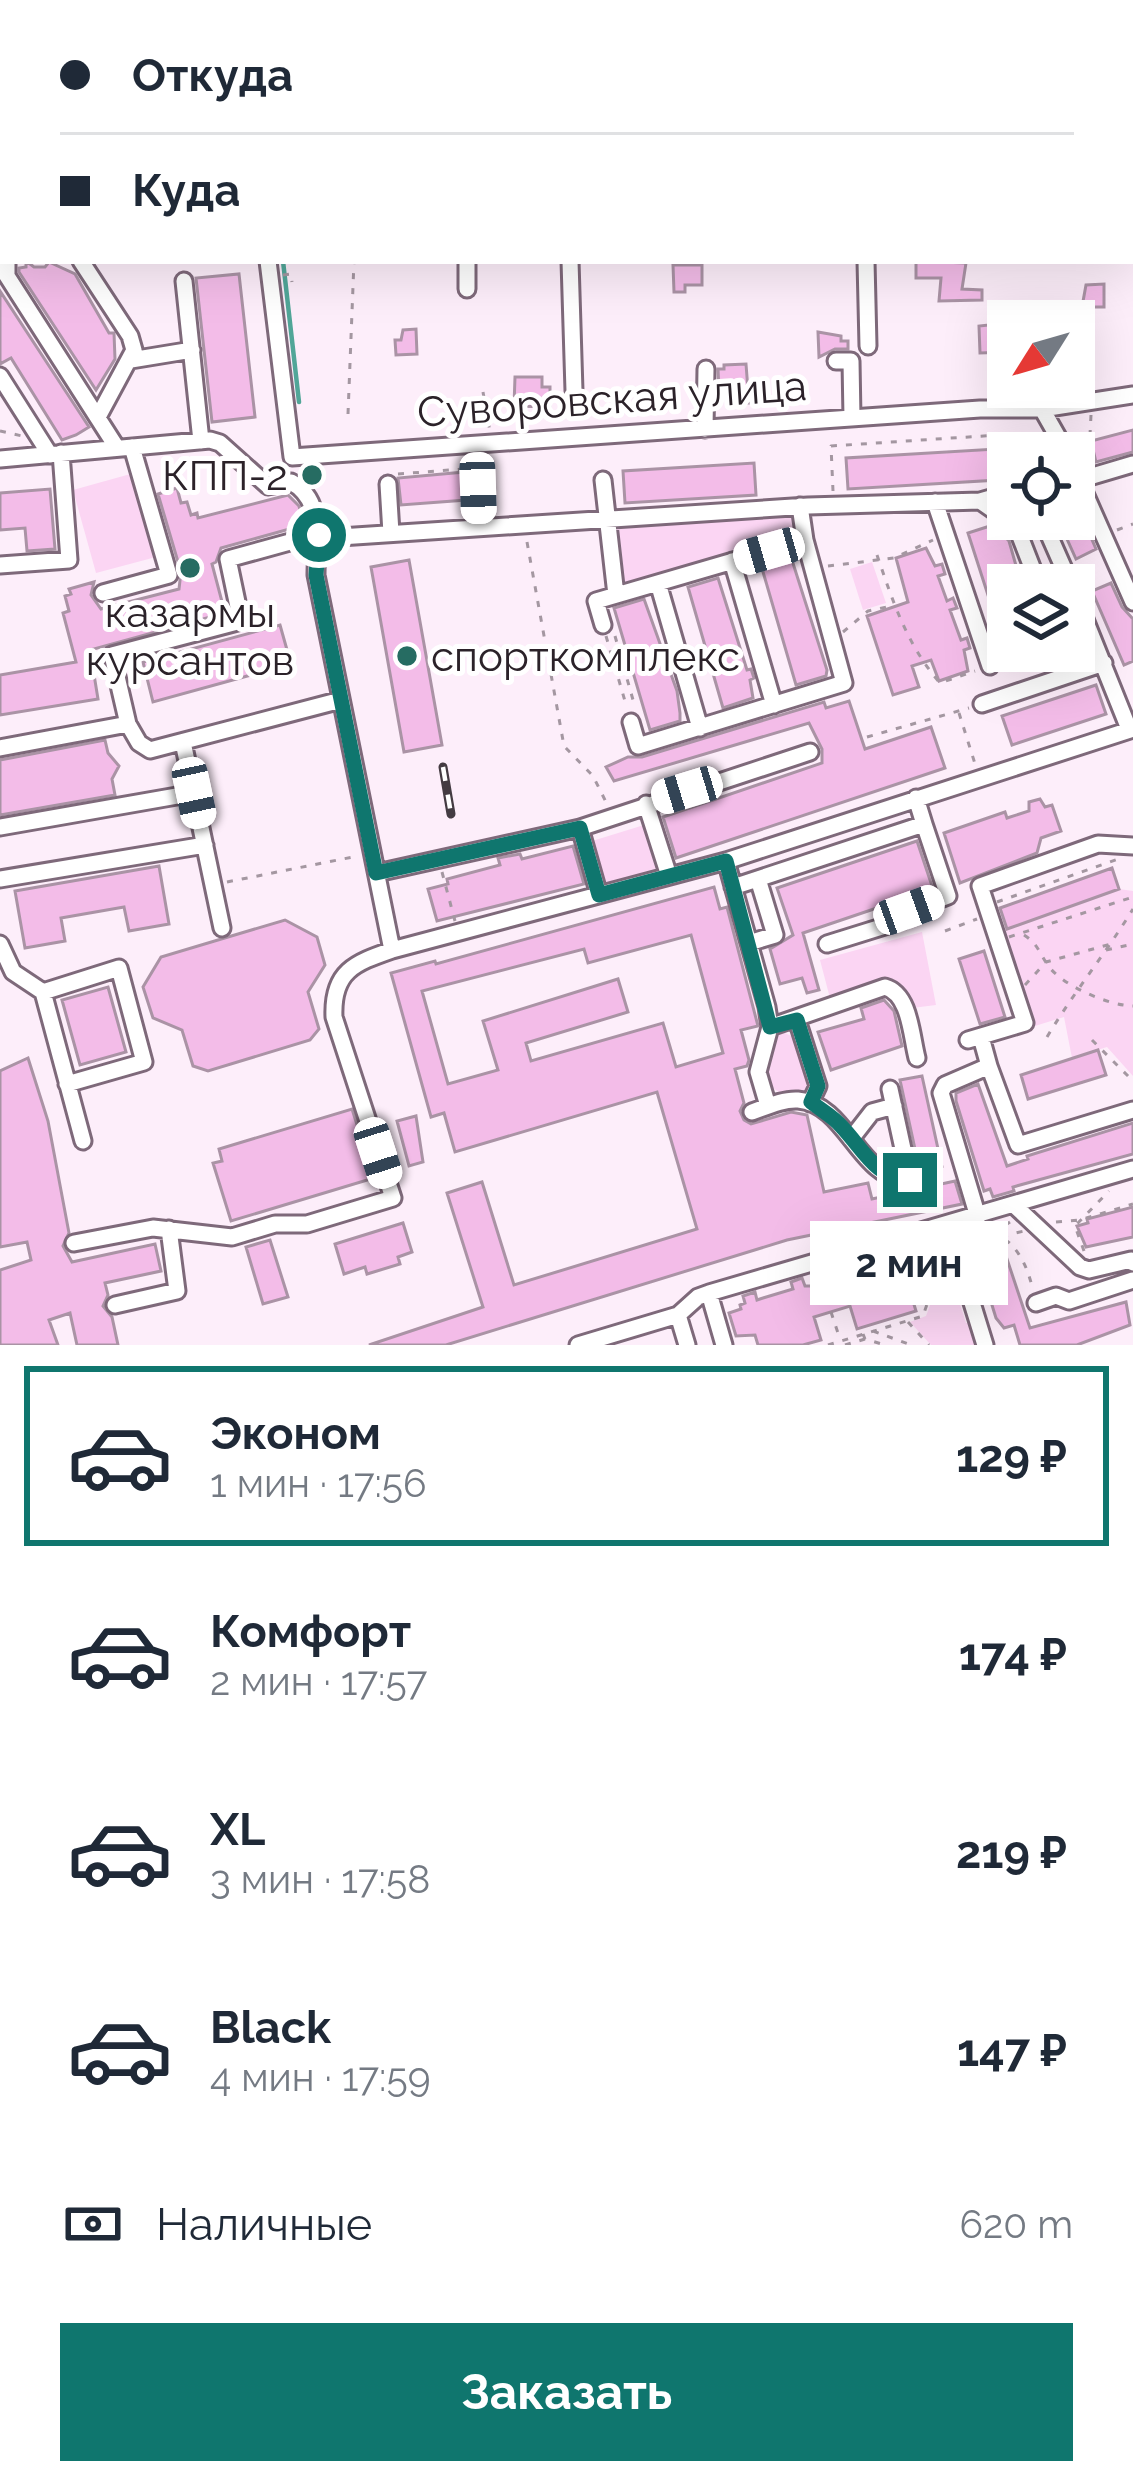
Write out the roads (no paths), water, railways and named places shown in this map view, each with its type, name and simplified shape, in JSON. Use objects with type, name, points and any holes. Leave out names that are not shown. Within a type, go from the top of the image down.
[{"type":"street","points":[[83,264],[130,336],[131,360],[98,416]]},
{"type":"street","name":"Суворовская улица","points":[[268,264],[292,458],[1042,409],[1133,395]]},
{"type":"street","points":[[467,264],[467,290]]},
{"type":"street","points":[[570,264],[574,391]]},
{"type":"street","points":[[866,264],[868,346]]},
{"type":"street","points":[[5,281],[124,447],[169,575],[103,593]]},
{"type":"street","points":[[184,281],[201,441]]},
{"type":"street","points":[[131,360],[192,350]]},
{"type":"street","points":[[836,361],[851,362],[853,418]]},
{"type":"street","points":[[705,429],[706,369]]},
{"type":"street","points":[[0,376],[55,454],[69,560],[0,565]]},
{"type":"street","points":[[1042,409],[1055,432]]},
{"type":"street","points":[[0,459],[201,441],[220,443],[268,486],[298,485],[311,503],[319,535],[316,575],[392,950]]},
{"type":"street","points":[[1133,464],[1079,480],[1133,602]]},
{"type":"street","points":[[603,480],[616,595]]},
{"type":"street","points":[[388,484],[391,533]]},
{"type":"street","points":[[478,488],[479,527]]},
{"type":"street","points":[[341,700],[150,750],[128,724],[112,655],[241,621],[228,559],[319,535],[987,499]]},
{"type":"street","points":[[980,501],[1016,526],[1031,564]]},
{"type":"street","points":[[935,502],[987,657]]},
{"type":"street","points":[[635,720],[638,746],[844,683],[800,506]]},
{"type":"street","points":[[607,624],[596,601],[805,540]]},
{"type":"street","points":[[732,561],[775,706]]},
{"type":"street","points":[[658,583],[700,728]]},
{"type":"street","points":[[74,1244],[153,1228],[232,1237],[275,1223],[307,1224],[393,1198],[334,1017],[333,1002],[353,964],[726,861],[1131,729],[1095,647]]},
{"type":"street","points":[[982,704],[1104,663]]},
{"type":"street","points":[[0,748],[128,724]]},
{"type":"street","points":[[183,742],[222,928]]},
{"type":"street","points":[[376,873],[580,828],[810,752]]},
{"type":"street","points":[[0,827],[194,793]]},
{"type":"street","points":[[827,944],[904,920],[909,910],[948,896],[916,798]]},
{"type":"street","points":[[646,803],[669,876]]},
{"type":"street","points":[[733,887],[924,824]]},
{"type":"street","points":[[580,828],[599,895]]},
{"type":"street","points":[[779,843],[787,869]]},
{"type":"street","points":[[1133,846],[1098,844],[980,886],[1025,1023],[975,1038],[1018,1145],[1133,1110]]},
{"type":"street","points":[[0,879],[205,845]]},
{"type":"street","points":[[726,861],[770,1027],[758,1072],[760,1109],[790,1100],[811,1102],[841,1125],[875,1168],[910,1180],[890,1089]]},
{"type":"street","points":[[749,943],[776,935],[758,879]]},
{"type":"street","points":[[0,944],[13,972],[43,992],[83,1141]]},
{"type":"street","points":[[43,992],[119,968],[144,1062],[68,1084]]},
{"type":"street","points":[[770,1027],[885,987],[895,989],[902,998],[917,1058]]},
{"type":"street","points":[[797,1020],[818,1086],[811,1102]]},
{"type":"street","points":[[978,1217],[940,1093],[945,1085],[989,1066]]},
{"type":"street","points":[[851,1139],[872,1112],[894,1106]]},
{"type":"street","points":[[1024,1216],[1034,1200],[1133,1169]]},
{"type":"street","points":[[578,1345],[678,1316],[709,1293],[950,1233],[978,1217],[1024,1216],[1089,1270],[1133,1263]]},
{"type":"street","points":[[116,1305],[177,1291],[169,1229]]},
{"type":"street","points":[[950,1233],[985,1345]]},
{"type":"street","points":[[1036,1303],[1056,1296],[1069,1301],[1133,1280]]},
{"type":"street","points":[[709,1293],[724,1345]]},
{"type":"street","points":[[678,1316],[687,1345]]},
{"type":"waterway","points":[[283,264],[299,402]]},
{"type":"railway","points":[[443,767],[451,814]]},
{"type":"place","name":"КПП-2","points":[[312,475]]},
{"type":"place","name":"казармы курсантов","points":[[190,568]]},
{"type":"place","name":"спорткомплекс","points":[[407,656]]}]
